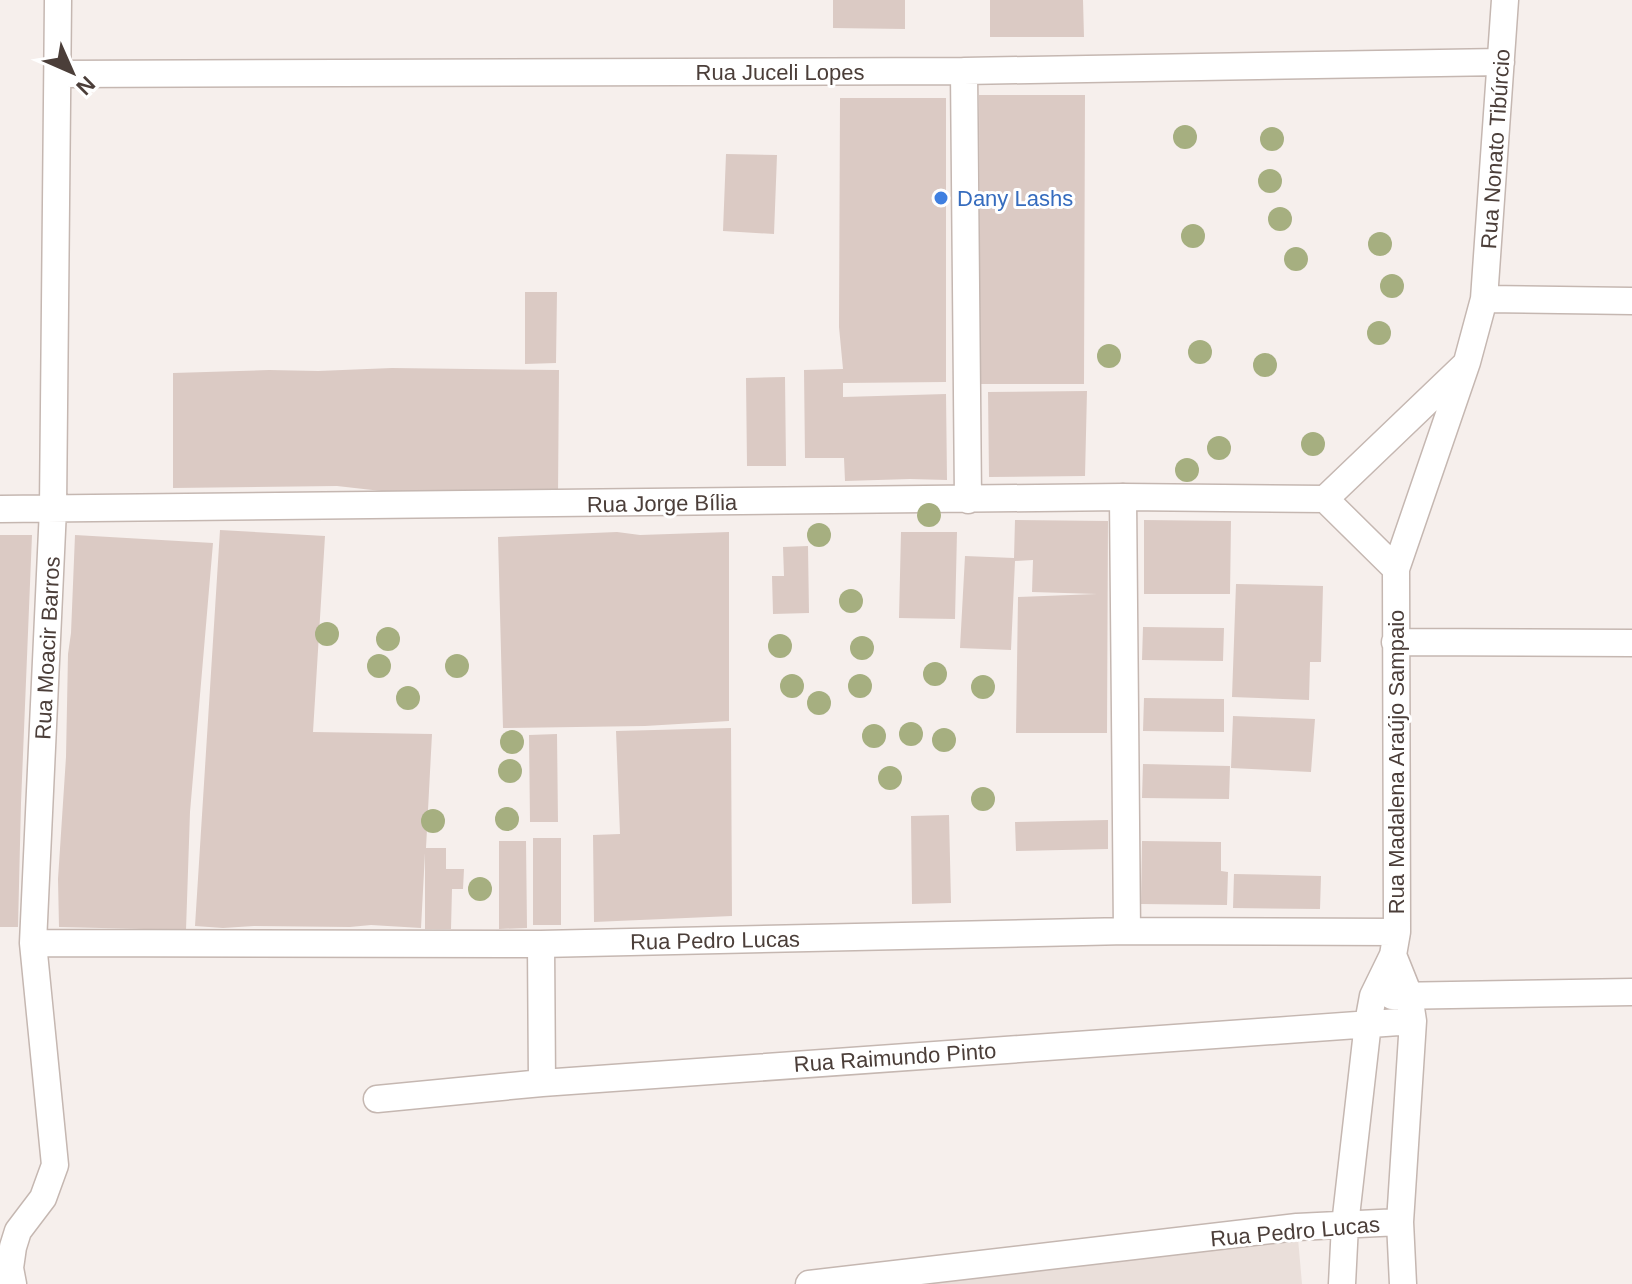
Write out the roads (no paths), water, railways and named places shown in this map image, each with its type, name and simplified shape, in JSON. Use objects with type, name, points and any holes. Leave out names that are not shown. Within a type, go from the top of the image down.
[{"type":"street","name":"Rua Moacir Barros","points":[[13,1284],[10,1268],[18,1231],[43,1198],[55,1165],[33,943],[53,509],[58,0]]},
{"type":"street","name":"Rua Nonato Tibúrcio","points":[[1484,299],[1505,0]]},
{"type":"street","name":"Rua Juceli Lopes","points":[[59,74],[964,71],[1501,62]]},
{"type":"street","points":[[964,71],[968,500]]},
{"type":"street","points":[[1484,299],[1632,301]]},
{"type":"street","name":"Rua Madalena Araújo Sampaio","points":[[1403,1284],[1400,1222],[1413,1021],[1395,943],[1396,569],[1467,362],[1484,299]]},
{"type":"street","points":[[1396,569],[1325,499],[1467,362]]},
{"type":"street","points":[[1123,497],[1127,931]]},
{"type":"street","name":"Rua Jorge Bília","points":[[0,509],[1123,497],[1325,499]]},
{"type":"street","points":[[1395,642],[1632,643]]},
{"type":"street","name":"Rua Pedro Lucas","points":[[33,943],[541,944],[1127,931],[1395,943]]},
{"type":"street","name":"Rua Madalena Araújo Sampaio","points":[[1342,1284],[1345,1225],[1368,1023],[1373,996],[1395,943]]},
{"type":"street","points":[[541,944],[542,1083]]},
{"type":"street","points":[[1373,996],[1632,992]]},
{"type":"street","name":"Rua Raimundo Pinto","points":[[377,1099],[542,1083],[1413,1021]]},
{"type":"street","name":"Rua Pedro Lucas","points":[[809,1284],[1297,1227],[1400,1222]]},
{"type":"place","name":"Dany Lashs","points":[[941,198]]}]
